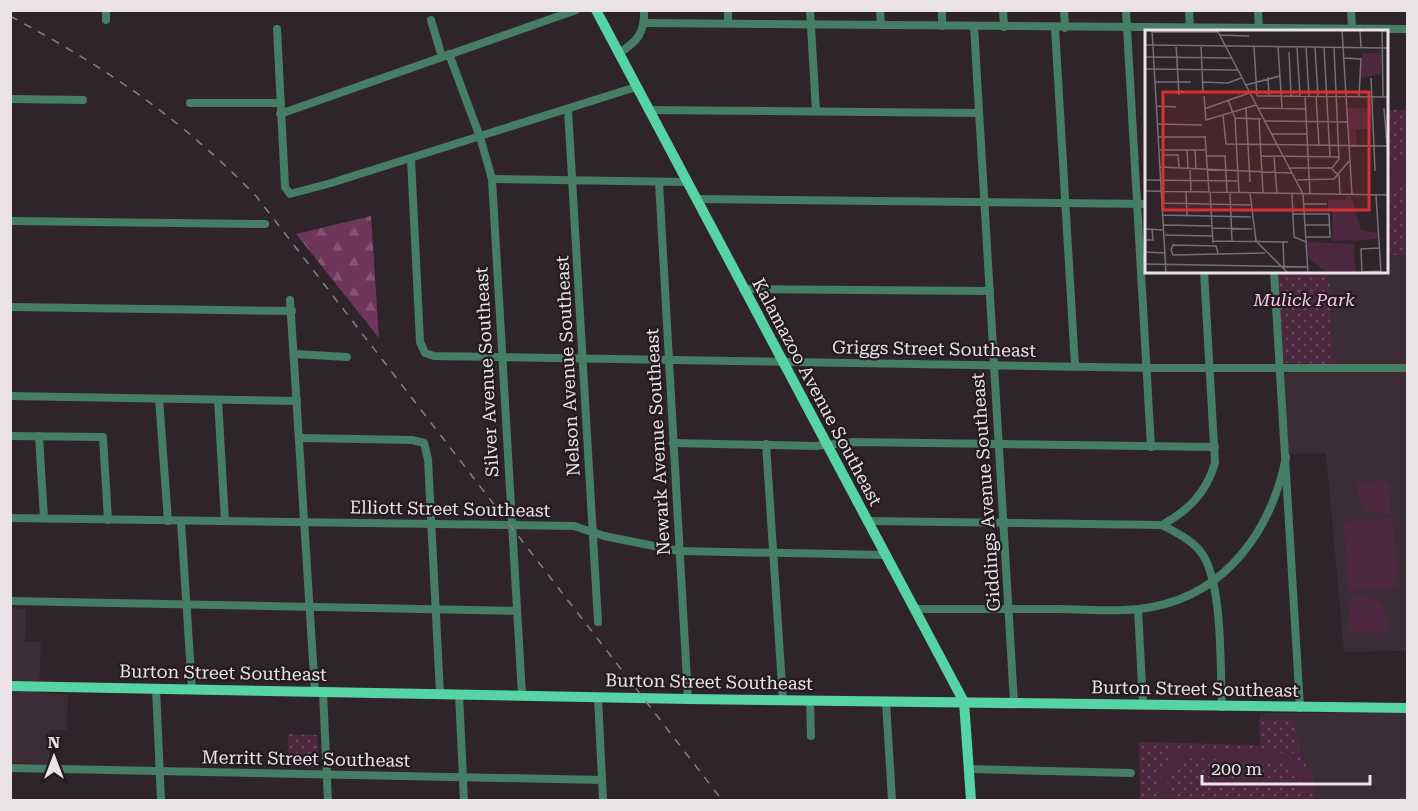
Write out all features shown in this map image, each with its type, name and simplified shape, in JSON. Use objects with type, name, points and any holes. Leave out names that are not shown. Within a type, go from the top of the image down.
[{"type":"main road","name":"Kalamazoo Avenue Southeast","points":[[596,10],[964,702],[970,801]]},
{"type":"main road","name":"Burton Street Southeast","points":[[10,686],[688,699],[1407,708]]},
{"type":"street","points":[[106,10],[106,20]]},
{"type":"street","points":[[280,114],[576,10]]},
{"type":"street","points":[[619,53],[640,36],[644,24],[644,10]]},
{"type":"street","points":[[728,10],[728,23]]},
{"type":"street","points":[[810,10],[816,111]]},
{"type":"street","points":[[880,10],[881,25]]},
{"type":"street","points":[[942,10],[942,26]]},
{"type":"street","points":[[1003,10],[1004,27]]},
{"type":"street","points":[[1064,10],[1065,28]]},
{"type":"street","points":[[1126,10],[1151,447]]},
{"type":"street","points":[[1189,10],[1190,30]]},
{"type":"street","points":[[1258,10],[1259,30],[1407,29]]},
{"type":"street","points":[[1351,10],[1352,29]]},
{"type":"street","name":"Silver Avenue Southeast","points":[[431,20],[480,137],[492,179],[522,695]]},
{"type":"street","points":[[644,24],[728,23],[1158,30]]},
{"type":"street","name":"Giddings Avenue Southeast","points":[[974,26],[1014,703]]},
{"type":"street","points":[[1055,28],[1075,366]]},
{"type":"street","points":[[277,29],[280,50],[279,104],[285,187],[288,193],[295,194],[411,159],[636,87]]},
{"type":"street","points":[[10,99],[83,100]]},
{"type":"street","points":[[190,103],[279,104]]},
{"type":"street","name":"Nelson Avenue Southeast","points":[[568,110],[598,622]]},
{"type":"street","points":[[649,110],[979,113]]},
{"type":"street","name":"Griggs Street Southeast","points":[[411,159],[420,342],[425,353],[455,358],[668,359],[783,363],[993,364],[1146,368],[1407,368]]},
{"type":"street","points":[[492,179],[687,182]]},
{"type":"street","name":"Newark Avenue Southeast","points":[[658,182],[688,699]]},
{"type":"street","points":[[819,191],[819,200]]},
{"type":"street","points":[[696,199],[1145,204]]},
{"type":"street","points":[[10,221],[265,224]]},
{"type":"street","points":[[1162,525],[1198,500],[1215,464],[1204,273]]},
{"type":"street","points":[[1274,273],[1300,708]]},
{"type":"street","points":[[743,289],[990,291]]},
{"type":"street","points":[[290,300],[311,608],[328,801]]},
{"type":"street","points":[[10,307],[292,311]]},
{"type":"street","points":[[295,354],[347,357]]},
{"type":"street","points":[[10,396],[297,401]]},
{"type":"street","points":[[159,399],[168,521]]},
{"type":"street","points":[[218,400],[225,521]]},
{"type":"street","points":[[10,436],[103,437],[108,519]]},
{"type":"street","points":[[39,436],[44,518]]},
{"type":"street","points":[[301,438],[412,440],[424,443],[428,459],[440,694]]},
{"type":"street","points":[[673,443],[998,443],[1215,447]]},
{"type":"street","points":[[766,444],[783,700]]},
{"type":"street","points":[[915,609],[1138,609],[1176,600],[1214,582],[1248,547],[1270,511],[1286,457]]},
{"type":"street","points":[[1270,511],[1279,508],[1289,513]]},
{"type":"street","name":"Elliott Street Southeast","points":[[10,518],[574,526],[680,551],[885,555]]},
{"type":"street","points":[[181,521],[192,689]]},
{"type":"street","points":[[867,521],[1162,525],[1195,545],[1203,556],[1214,582],[1222,707]]},
{"type":"street","points":[[10,601],[517,611]]},
{"type":"street","points":[[1138,609],[1143,705]]},
{"type":"street","points":[[156,688],[161,801]]},
{"type":"street","points":[[459,694],[464,801]]},
{"type":"street","points":[[598,697],[603,801]]},
{"type":"street","points":[[810,700],[811,736]]},
{"type":"street","points":[[886,702],[892,801]]},
{"type":"street","name":"Merritt Street Southeast","points":[[10,768],[602,780]]},
{"type":"street","points":[[969,769],[1131,772]]},
{"type":"shaded area","points":[[1388,255],[1407,255],[1407,364],[1334,364],[1329,273],[1388,273]]},
{"type":"shaded area","points":[[1290,372],[1407,372],[1407,651],[1344,652],[1326,453],[1288,454],[1284,376]]},
{"type":"shaded area","points":[[11,608],[26,609],[25,642],[41,642],[39,693],[68,694],[67,730],[49,730],[49,764],[11,763]]},
{"type":"shaded area","points":[[1260,713],[1407,713],[1407,800],[1140,800],[1141,744],[1261,746]]},
{"type":"green space","name":"Mulick Park","points":[[1388,110],[1407,110],[1407,255],[1388,255]]},
{"type":"green space","points":[[1407,157],[1407,187],[1388,184],[1393,167]]},
{"type":"green space","points":[[371,216],[379,338],[296,234]]},
{"type":"green space","name":"Mulick Park","points":[[1275,273],[1329,273],[1334,364],[1284,363]]},
{"type":"green space","points":[[1385,481],[1391,487],[1390,515],[1367,511],[1359,500],[1357,482]]},
{"type":"green space","points":[[1393,518],[1398,587],[1349,591],[1344,522]]},
{"type":"green space","points":[[1362,595],[1375,600],[1383,608],[1386,613],[1388,633],[1348,632],[1351,596]]},
{"type":"green space","points":[[1259,720],[1294,720],[1300,755],[1314,778],[1315,800],[1140,800],[1139,742],[1260,745]]},
{"type":"green space","points":[[288,734],[317,735],[319,767],[288,767]]},
{"type":"green space","points":[[1169,750],[1295,753],[1295,758],[1304,767],[1309,777],[1310,788],[1307,800],[1300,800],[1303,792],[1303,779],[1289,763],[1192,758],[1184,760],[1173,768],[1168,779],[1168,786],[1173,800],[1164,800],[1160,789],[1160,777],[1173,757],[1169,757]]},
{"type":"railway","points":[[10,16],[79,55],[140,96],[198,142],[256,196],[722,800]]}]
